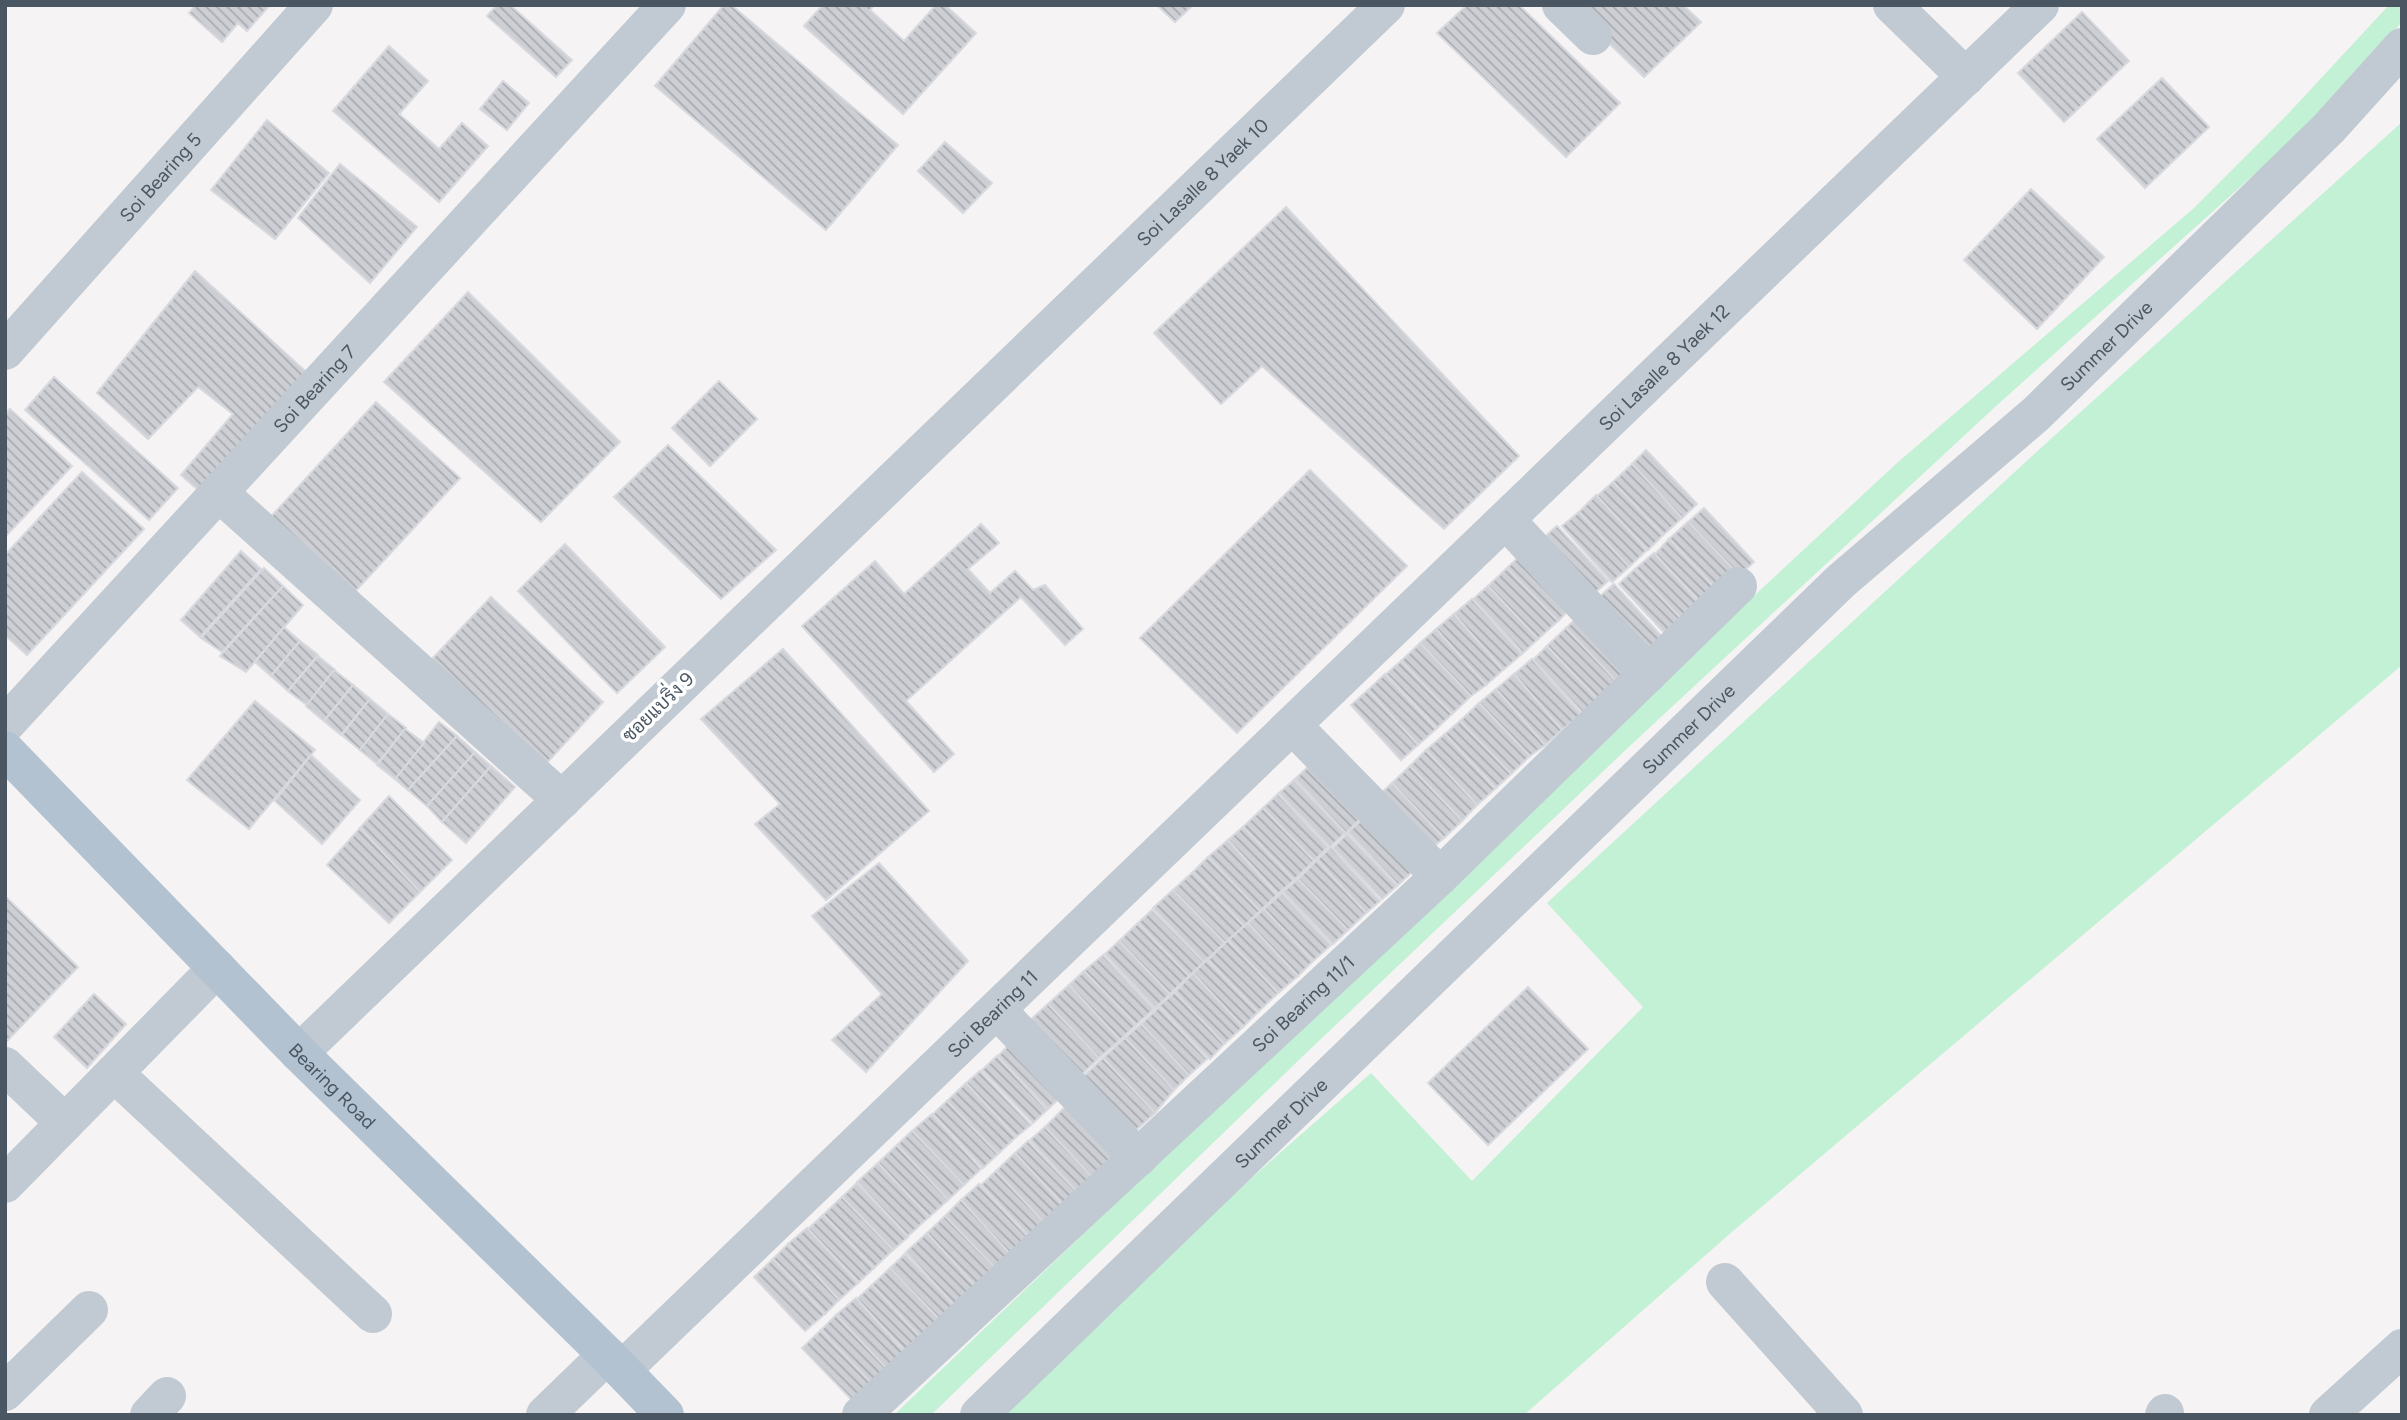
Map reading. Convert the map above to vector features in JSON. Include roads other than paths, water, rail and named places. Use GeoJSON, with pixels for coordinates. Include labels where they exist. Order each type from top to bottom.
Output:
{"type":"FeatureCollection","features":[{"type":"Feature","properties":{"kind":"main road","name":"Bearing Road"},"geometry":{"type":"LineString","coordinates":[[5,750],[299,1053],[615,1362],[665,1415]]}},
{"type":"Feature","properties":{"kind":"street","name":"Soi Bearing 5"},"geometry":{"type":"LineString","coordinates":[[5,351],[314,5]]}},
{"type":"Feature","properties":{"kind":"street","name":"Soi Bearing 7"},"geometry":{"type":"LineString","coordinates":[[5,726],[667,5]]}},
{"type":"Feature","properties":{"kind":"street","name":"Soi Lasalle 8 Yaek 10"},"geometry":{"type":"LineString","coordinates":[[1018,360],[1386,5]]}},
{"type":"Feature","properties":{"kind":"street"},"geometry":{"type":"LineString","coordinates":[[1561,5],[1593,36]]}},
{"type":"Feature","properties":{"kind":"street"},"geometry":{"type":"LineString","coordinates":[[1892,5],[1966,77]]}},
{"type":"Feature","properties":{"kind":"street","name":"Soi Lasalle 8 Yaek 12"},"geometry":{"type":"LineString","coordinates":[[1362,658],[2040,5]]}},
{"type":"Feature","properties":{"kind":"street","name":"Summer Drive"},"geometry":{"type":"LineString","coordinates":[[979,1415],[1841,581],[2036,414],[2329,128],[2402,47]]}},
{"type":"Feature","properties":{"kind":"street","name":"ซอยแบริ่ง 9"},"geometry":{"type":"LineString","coordinates":[[299,1053],[1018,360]]}},
{"type":"Feature","properties":{"kind":"street"},"geometry":{"type":"LineString","coordinates":[[219,493],[562,800]]}},
{"type":"Feature","properties":{"kind":"street"},"geometry":{"type":"LineString","coordinates":[[1506,520],[1648,674]]}},
{"type":"Feature","properties":{"kind":"street","name":"Soi Bearing 11/1"},"geometry":{"type":"LineString","coordinates":[[861,1415],[1440,876],[1738,586]]}},
{"type":"Feature","properties":{"kind":"street","name":"Soi Bearing 11"},"geometry":{"type":"LineString","coordinates":[[545,1415],[615,1362],[997,1010],[1362,658]]}},
{"type":"Feature","properties":{"kind":"street"},"geometry":{"type":"LineString","coordinates":[[1293,726],[1440,876]]}},
{"type":"Feature","properties":{"kind":"street"},"geometry":{"type":"LineString","coordinates":[[5,1184],[216,968]]}},
{"type":"Feature","properties":{"kind":"street"},"geometry":{"type":"LineString","coordinates":[[997,1010],[1138,1158]]}},
{"type":"Feature","properties":{"kind":"street"},"geometry":{"type":"LineString","coordinates":[[5,1066],[65,1123]]}},
{"type":"Feature","properties":{"kind":"street"},"geometry":{"type":"LineString","coordinates":[[114,1073],[373,1314]]}},
{"type":"Feature","properties":{"kind":"street"},"geometry":{"type":"LineString","coordinates":[[1725,1282],[1844,1415]]}},
{"type":"Feature","properties":{"kind":"street"},"geometry":{"type":"LineString","coordinates":[[5,1392],[89,1310]]}},
{"type":"Feature","properties":{"kind":"street"},"geometry":{"type":"LineString","coordinates":[[2328,1415],[2402,1349]]}}]}
